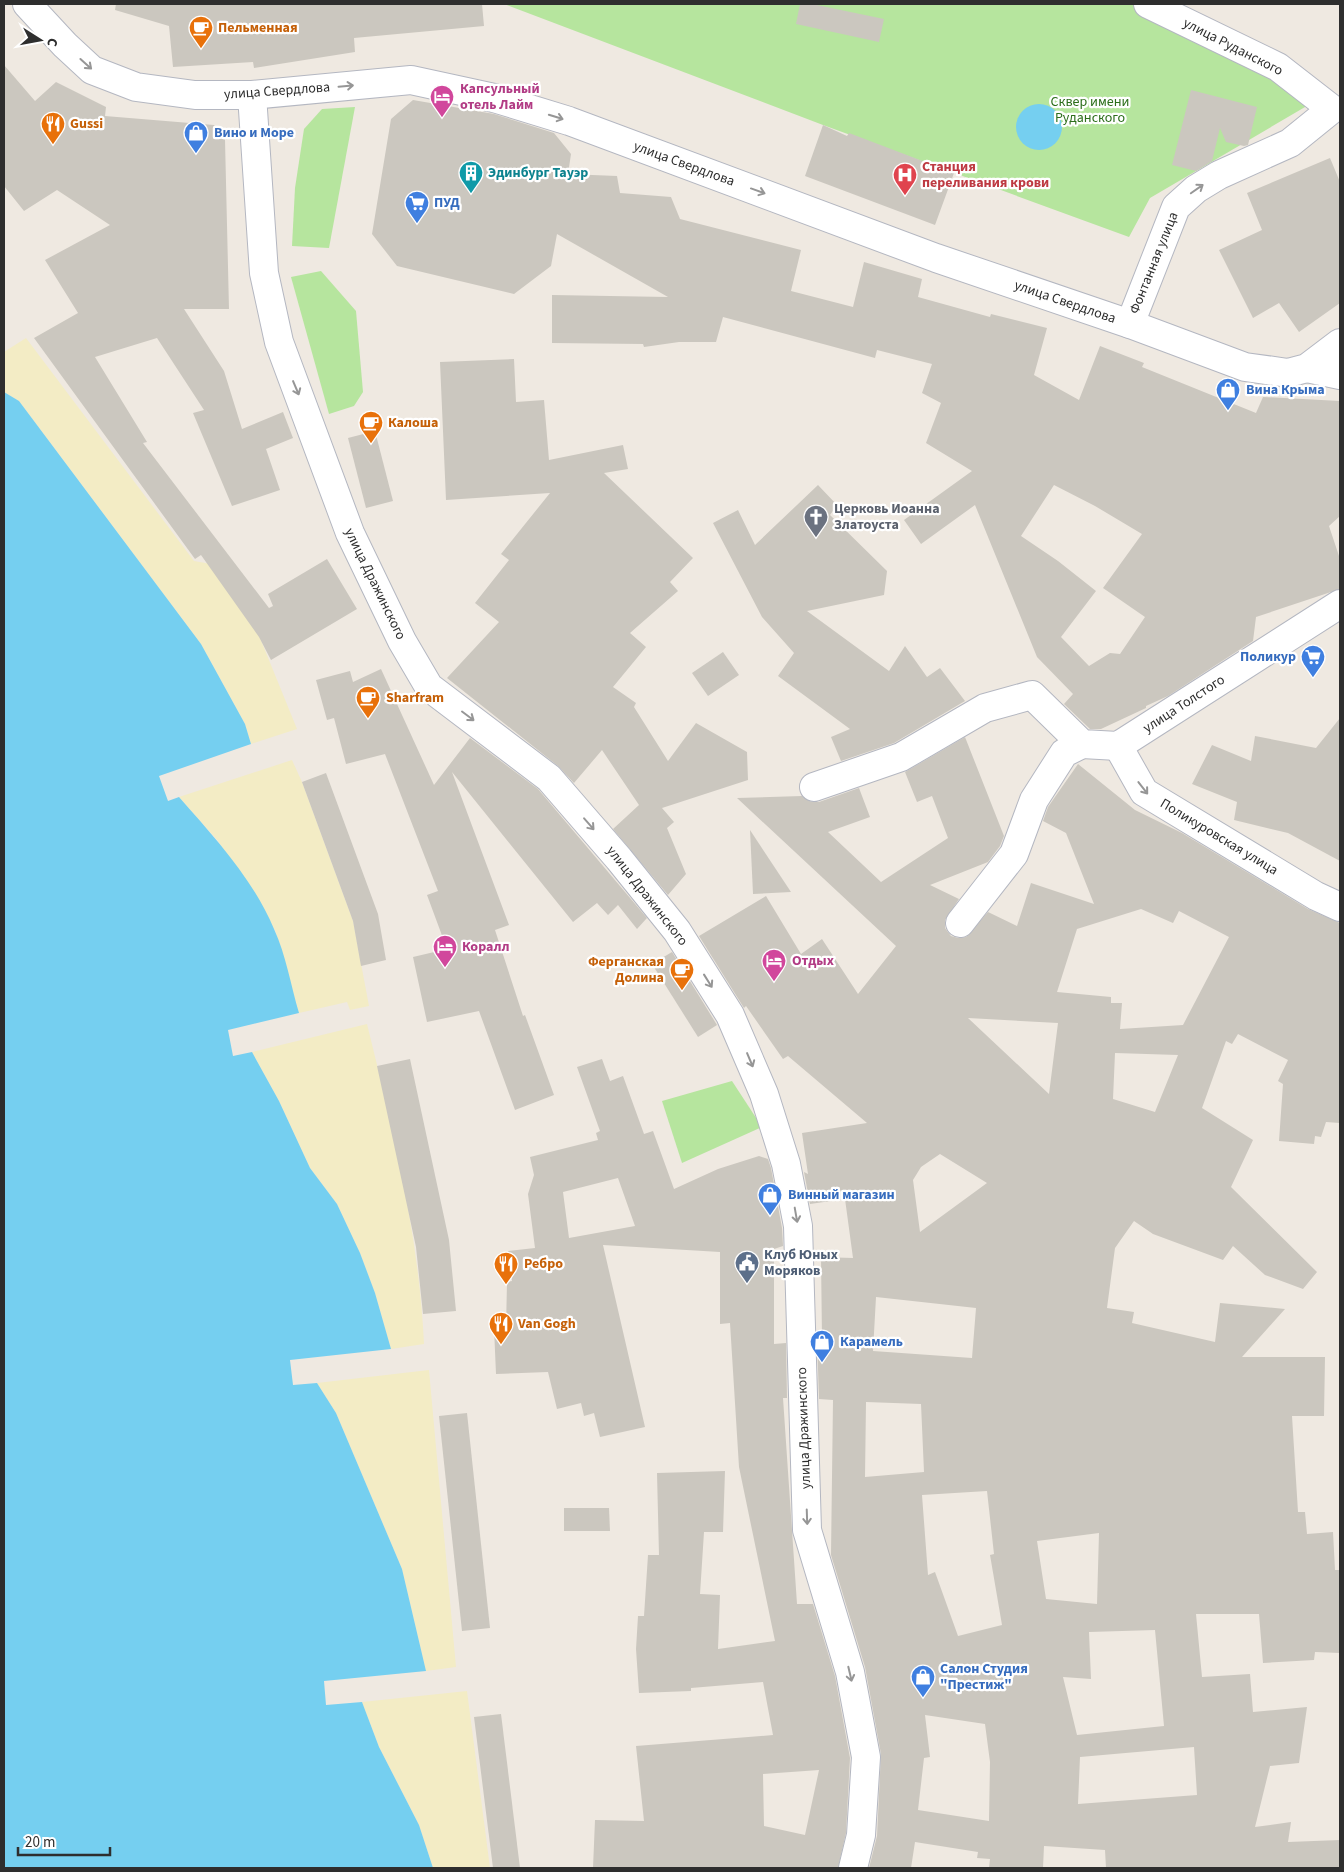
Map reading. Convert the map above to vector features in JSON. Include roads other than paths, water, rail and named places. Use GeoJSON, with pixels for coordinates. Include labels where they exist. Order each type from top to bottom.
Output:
{"type":"FeatureCollection","features":[{"type":"Feature","properties":{"kind":"street","name":"улица Свердлова"},"geometry":{"type":"LineString","coordinates":[[27,4],[65,45],[92,70],[136,87],[195,95],[252,96],[412,80],[494,98],[569,121],[936,258],[1130,324],[1244,367],[1288,373],[1307,368],[1340,343]]}},
{"type":"Feature","properties":{"kind":"street","name":"улица Руданского"},"geometry":{"type":"LineString","coordinates":[[1148,4],[1278,67],[1336,108]]}},
{"type":"Feature","properties":{"kind":"street","name":"улица Дражинского"},"geometry":{"type":"LineString","coordinates":[[252,96],[264,273],[279,342],[350,533],[402,640],[429,687],[549,778],[619,859],[677,931],[730,1015],[764,1094],[786,1164],[798,1226],[808,1530],[850,1672],[866,1757],[861,1835],[853,1868]]}},
{"type":"Feature","properties":{"kind":"street","name":"Фонтанная улица"},"geometry":{"type":"LineString","coordinates":[[1130,324],[1176,207],[1196,189],[1219,175],[1290,143],[1336,108]]}},
{"type":"Feature","properties":{"kind":"street"},"geometry":{"type":"LineString","coordinates":[[1307,368],[1340,376]]}},
{"type":"Feature","properties":{"kind":"street","name":"улица Толстого"},"geometry":{"type":"LineString","coordinates":[[1118,746],[1340,604]]}},
{"type":"Feature","properties":{"kind":"street"},"geometry":{"type":"LineString","coordinates":[[814,787],[901,757],[985,708],[1032,695],[1082,744]]}},
{"type":"Feature","properties":{"kind":"street"},"geometry":{"type":"LineString","coordinates":[[960,923],[1014,854],[1034,800],[1064,753],[1082,744],[1118,746]]}},
{"type":"Feature","properties":{"kind":"street","name":"Поликуровская улица"},"geometry":{"type":"LineString","coordinates":[[1118,746],[1144,792],[1316,896],[1340,907]]}},
{"type":"Feature","properties":{"kind":"water"},"geometry":{"type":"Polygon","coordinates":[[[1044,104],[1056,110],[1061,118],[1061,136],[1056,144],[1048,149],[1034,150],[1022,144],[1017,136],[1016,122],[1022,110],[1030,105],[1044,104]]]}},
{"type":"Feature","properties":{"kind":"water"},"geometry":{"type":"Polygon","coordinates":[[[4,392],[19,401],[201,644],[245,724],[251,744],[159,776],[168,801],[179,797],[244,876],[265,911],[278,939],[299,1013],[228,1030],[233,1056],[252,1052],[279,1101],[310,1168],[337,1204],[360,1253],[375,1293],[391,1349],[290,1360],[293,1385],[317,1383],[336,1413],[402,1569],[426,1671],[324,1681],[326,1705],[362,1702],[379,1747],[419,1825],[433,1868],[4,1868],[4,392]]]}},
{"type":"Feature","properties":{"kind":"place","name":"Пельменная"},"geometry":{"type":"Point","coordinates":[201,49]}},
{"type":"Feature","properties":{"kind":"place","name":"Капсульный отель Лайм"},"geometry":{"type":"Point","coordinates":[442,118]}},
{"type":"Feature","properties":{"kind":"place","name":"Gussi"},"geometry":{"type":"Point","coordinates":[53,145]}},
{"type":"Feature","properties":{"kind":"place","name":"Вино и Море"},"geometry":{"type":"Point","coordinates":[196,154]}},
{"type":"Feature","properties":{"kind":"place","name":"Эдинбург Тауэр"},"geometry":{"type":"Point","coordinates":[471,194]}},
{"type":"Feature","properties":{"kind":"place","name":"Станция переливания крови"},"geometry":{"type":"Point","coordinates":[905,196]}},
{"type":"Feature","properties":{"kind":"place","name":"ПУД"},"geometry":{"type":"Point","coordinates":[417,224]}},
{"type":"Feature","properties":{"kind":"place","name":"Вина Крыма"},"geometry":{"type":"Point","coordinates":[1228,411]}},
{"type":"Feature","properties":{"kind":"place","name":"Калоша"},"geometry":{"type":"Point","coordinates":[371,444]}},
{"type":"Feature","properties":{"kind":"place","name":"Церковь Иоанна Златоуста"},"geometry":{"type":"Point","coordinates":[816,538]}},
{"type":"Feature","properties":{"kind":"place","name":"Поликур"},"geometry":{"type":"Point","coordinates":[1313,678]}},
{"type":"Feature","properties":{"kind":"place","name":"Sharfram"},"geometry":{"type":"Point","coordinates":[368,719]}},
{"type":"Feature","properties":{"kind":"place","name":"Коралл"},"geometry":{"type":"Point","coordinates":[445,968]}},
{"type":"Feature","properties":{"kind":"place","name":"Отдых"},"geometry":{"type":"Point","coordinates":[774,982]}},
{"type":"Feature","properties":{"kind":"place","name":"Ферганская Долина"},"geometry":{"type":"Point","coordinates":[682,991]}},
{"type":"Feature","properties":{"kind":"place","name":"Винный магазин"},"geometry":{"type":"Point","coordinates":[770,1216]}},
{"type":"Feature","properties":{"kind":"place","name":"Клуб Юных Моряков"},"geometry":{"type":"Point","coordinates":[747,1284]}},
{"type":"Feature","properties":{"kind":"place","name":"Ребро"},"geometry":{"type":"Point","coordinates":[506,1285]}},
{"type":"Feature","properties":{"kind":"place","name":"Van Gogh"},"geometry":{"type":"Point","coordinates":[501,1345]}},
{"type":"Feature","properties":{"kind":"place","name":"Карамель"},"geometry":{"type":"Point","coordinates":[822,1363]}},
{"type":"Feature","properties":{"kind":"place","name":"Салон Студия \"Престиж\""},"geometry":{"type":"Point","coordinates":[923,1698]}},
{"type":"Feature","properties":{"kind":"park label","name":"Сквер имени Руданского"},"geometry":{"type":"Point","coordinates":[1090,110]}}]}
